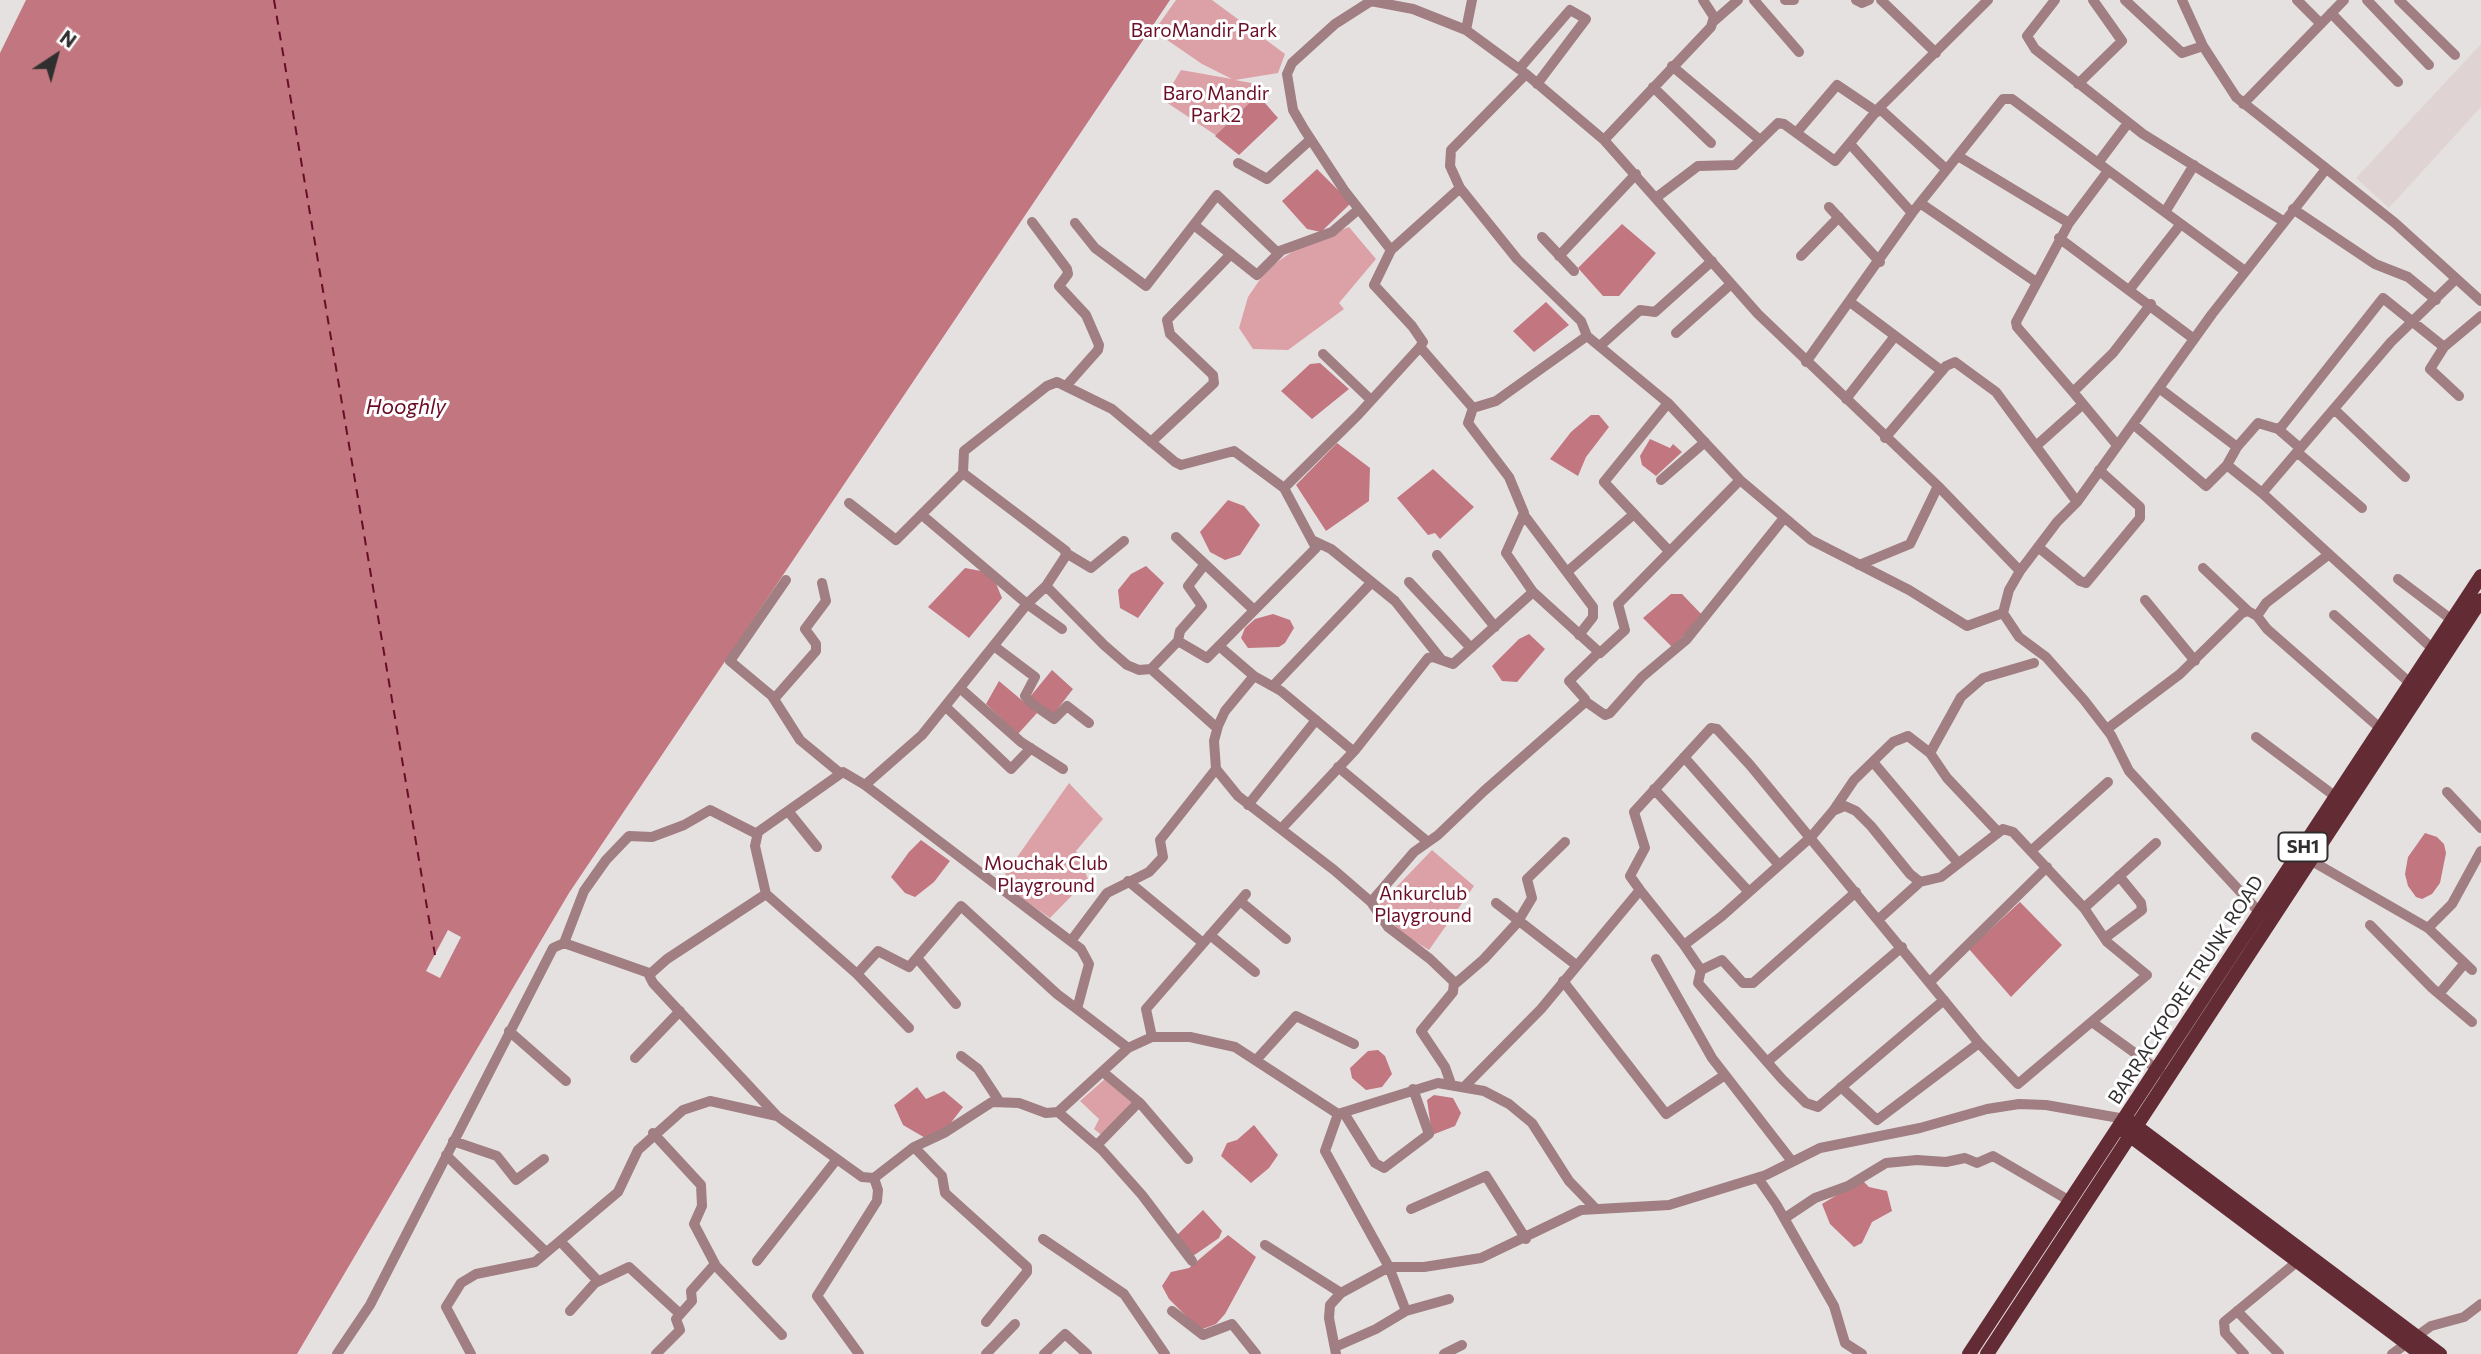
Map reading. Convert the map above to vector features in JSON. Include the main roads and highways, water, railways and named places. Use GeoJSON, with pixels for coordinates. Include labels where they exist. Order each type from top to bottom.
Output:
{"type":"FeatureCollection","features":[{"type":"Feature","properties":{"kind":"main road","name":"BARRACKPORE TRUNK ROAD"},"geometry":{"type":"LineString","coordinates":[[1991,1352],[2156,1069],[2481,576]]}},
{"type":"Feature","properties":{"kind":"main road","name":"BARRACKPORE TRUNK ROAD"},"geometry":{"type":"LineString","coordinates":[[1969,1354],[2070,1202],[2125,1126],[2169,1077],[2481,600]]}},
{"type":"Feature","properties":{"kind":"main road"},"geometry":{"type":"LineString","coordinates":[[2125,1126],[2298,1261],[2412,1340],[2440,1354]]}},
{"type":"Feature","properties":{"kind":"main road"},"geometry":{"type":"LineString","coordinates":[[2125,1126],[2412,1340],[2421,1354]]}},
{"type":"Feature","properties":{"kind":"water","name":"Hooghly"},"geometry":{"type":"Polygon","coordinates":[[[26,0],[1170,0],[569,893],[297,1354],[0,1354],[0,53],[26,0]]]}},
{"type":"Feature","properties":{"kind":"water"},"geometry":{"type":"Polygon","coordinates":[[[1258,95],[1278,118],[1239,155],[1215,136],[1258,95]]]}},
{"type":"Feature","properties":{"kind":"water"},"geometry":{"type":"Polygon","coordinates":[[[1317,169],[1351,203],[1321,232],[1307,229],[1282,201],[1317,169]]]}},
{"type":"Feature","properties":{"kind":"water"},"geometry":{"type":"Polygon","coordinates":[[[1622,224],[1656,253],[1619,296],[1603,296],[1578,268],[1622,224]]]}},
{"type":"Feature","properties":{"kind":"water"},"geometry":{"type":"Polygon","coordinates":[[[1546,302],[1569,325],[1534,352],[1513,331],[1546,302]]]}},
{"type":"Feature","properties":{"kind":"water"},"geometry":{"type":"Polygon","coordinates":[[[1320,363],[1349,389],[1312,419],[1281,391],[1310,364],[1320,363]]]}},
{"type":"Feature","properties":{"kind":"water"},"geometry":{"type":"Polygon","coordinates":[[[1591,415],[1599,415],[1609,427],[1586,457],[1578,476],[1550,459],[1571,432],[1591,415]]]}},
{"type":"Feature","properties":{"kind":"water"},"geometry":{"type":"Polygon","coordinates":[[[1650,439],[1670,448],[1673,444],[1682,452],[1656,476],[1642,465],[1640,456],[1650,439]]]}},
{"type":"Feature","properties":{"kind":"water"},"geometry":{"type":"Polygon","coordinates":[[[1337,443],[1370,468],[1369,501],[1326,531],[1296,485],[1337,443]]]}},
{"type":"Feature","properties":{"kind":"water"},"geometry":{"type":"Polygon","coordinates":[[[1433,469],[1474,507],[1440,539],[1435,533],[1428,535],[1397,498],[1433,469]]]}},
{"type":"Feature","properties":{"kind":"water"},"geometry":{"type":"Polygon","coordinates":[[[1228,500],[1244,506],[1260,525],[1240,555],[1225,560],[1210,552],[1200,532],[1228,500]]]}},
{"type":"Feature","properties":{"kind":"water"},"geometry":{"type":"Polygon","coordinates":[[[1146,566],[1164,583],[1138,618],[1120,608],[1118,590],[1131,574],[1146,566]]]}},
{"type":"Feature","properties":{"kind":"water"},"geometry":{"type":"Polygon","coordinates":[[[965,568],[981,571],[995,581],[1002,598],[969,638],[928,607],[965,568]]]}},
{"type":"Feature","properties":{"kind":"water"},"geometry":{"type":"Polygon","coordinates":[[[1671,594],[1682,594],[1703,616],[1672,647],[1643,618],[1671,594]]]}},
{"type":"Feature","properties":{"kind":"water"},"geometry":{"type":"Polygon","coordinates":[[[1273,614],[1290,620],[1294,628],[1285,643],[1279,647],[1248,648],[1241,638],[1245,628],[1255,619],[1273,614]]]}},
{"type":"Feature","properties":{"kind":"water"},"geometry":{"type":"Polygon","coordinates":[[[1529,634],[1545,649],[1517,682],[1502,681],[1492,666],[1519,639],[1529,634]]]}},
{"type":"Feature","properties":{"kind":"water"},"geometry":{"type":"Polygon","coordinates":[[[1052,670],[1073,689],[1052,716],[1029,698],[1052,670]]]}},
{"type":"Feature","properties":{"kind":"water"},"geometry":{"type":"Polygon","coordinates":[[[999,681],[1037,713],[1018,734],[986,704],[999,681]]]}},
{"type":"Feature","properties":{"kind":"water"},"geometry":{"type":"Polygon","coordinates":[[[2425,833],[2437,837],[2444,844],[2446,853],[2440,883],[2432,894],[2422,899],[2416,897],[2408,886],[2405,874],[2408,857],[2425,833]]]}},
{"type":"Feature","properties":{"kind":"water"},"geometry":{"type":"Polygon","coordinates":[[[921,840],[950,861],[934,882],[915,897],[905,893],[891,877],[921,840]]]}},
{"type":"Feature","properties":{"kind":"water"},"geometry":{"type":"Polygon","coordinates":[[[2020,902],[2062,945],[2011,997],[1969,949],[2020,902]]]}},
{"type":"Feature","properties":{"kind":"water"},"geometry":{"type":"Polygon","coordinates":[[[1378,1050],[1385,1056],[1392,1074],[1382,1087],[1366,1090],[1352,1078],[1350,1068],[1368,1051],[1378,1050]]]}},
{"type":"Feature","properties":{"kind":"water"},"geometry":{"type":"Polygon","coordinates":[[[917,1087],[926,1099],[944,1091],[963,1107],[947,1128],[927,1139],[903,1125],[894,1105],[917,1087]]]}},
{"type":"Feature","properties":{"kind":"water"},"geometry":{"type":"Polygon","coordinates":[[[1434,1095],[1453,1098],[1461,1113],[1455,1126],[1432,1135],[1427,1100],[1434,1095]]]}},
{"type":"Feature","properties":{"kind":"water"},"geometry":{"type":"Polygon","coordinates":[[[1254,1125],[1278,1155],[1269,1168],[1251,1183],[1221,1156],[1227,1143],[1237,1140],[1254,1125]]]}},
{"type":"Feature","properties":{"kind":"water"},"geometry":{"type":"Polygon","coordinates":[[[1862,1180],[1869,1187],[1887,1191],[1892,1211],[1872,1222],[1862,1243],[1854,1247],[1830,1224],[1822,1204],[1862,1180]]]}},
{"type":"Feature","properties":{"kind":"water"},"geometry":{"type":"Polygon","coordinates":[[[1203,1210],[1222,1231],[1219,1238],[1193,1256],[1177,1235],[1203,1210]]]}},
{"type":"Feature","properties":{"kind":"water"},"geometry":{"type":"Polygon","coordinates":[[[1228,1235],[1256,1257],[1225,1314],[1216,1324],[1200,1330],[1169,1299],[1162,1286],[1171,1272],[1189,1268],[1228,1235]]]}},
{"type":"Feature","properties":{"kind":"park label","name":"BaroMandir Park"},"geometry":{"type":"Point","coordinates":[1204,31]}},
{"type":"Feature","properties":{"kind":"park label","name":"Baro Mandir Park2"},"geometry":{"type":"Point","coordinates":[1216,105]}},
{"type":"Feature","properties":{"kind":"park label","name":"Mouchak Club Playground"},"geometry":{"type":"Point","coordinates":[1046,875]}},
{"type":"Feature","properties":{"kind":"park label","name":"Ankurclub Playground"},"geometry":{"type":"Point","coordinates":[1423,905]}}]}
